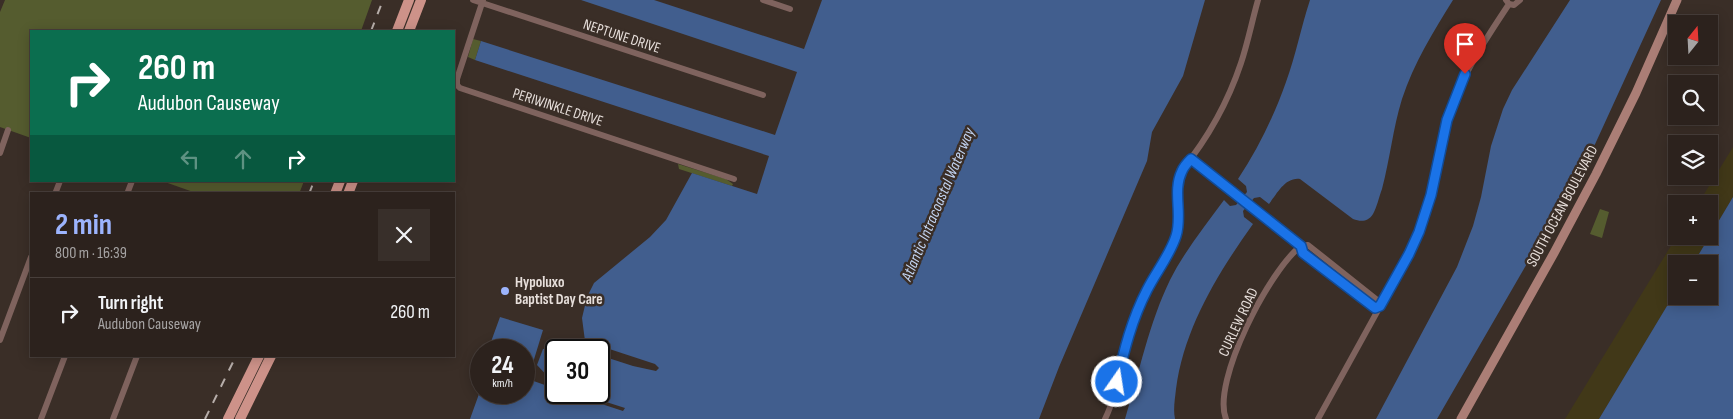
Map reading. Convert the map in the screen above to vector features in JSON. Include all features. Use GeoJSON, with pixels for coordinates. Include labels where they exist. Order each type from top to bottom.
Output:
{"type":"FeatureCollection","features":[{"type":"Feature","properties":{"kind":"main road"},"geometry":{"type":"LineString","coordinates":[[397,30],[409,0]]}},
{"type":"Feature","properties":{"kind":"main road"},"geometry":{"type":"LineString","coordinates":[[409,30],[421,0]]}},
{"type":"Feature","properties":{"kind":"main road","name":"SOUTH OCEAN BOULEVARD"},"geometry":{"type":"LineString","coordinates":[[1461,419],[1596,174],[1636,92],[1677,0]]}},
{"type":"Feature","properties":{"kind":"main road"},"geometry":{"type":"LineString","coordinates":[[259,357],[262,376]]}},
{"type":"Feature","properties":{"kind":"main road"},"geometry":{"type":"LineString","coordinates":[[228,419],[259,357]]}},
{"type":"Feature","properties":{"kind":"main road"},"geometry":{"type":"LineString","coordinates":[[240,419],[271,357]]}},
{"type":"Feature","properties":{"kind":"street","name":"NEPTUNE DRIVE"},"geometry":{"type":"LineString","coordinates":[[473,0],[763,95]]}},
{"type":"Feature","properties":{"kind":"street"},"geometry":{"type":"LineString","coordinates":[[762,0],[790,9]]}},
{"type":"Feature","properties":{"kind":"street"},"geometry":{"type":"LineString","coordinates":[[1106,419],[1124,352],[1137,313],[1176,235],[1179,217],[1177,197],[1180,174],[1212,128],[1226,102],[1241,64],[1258,0]]}},
{"type":"Feature","properties":{"kind":"street"},"geometry":{"type":"LineString","coordinates":[[1318,419],[1409,254],[1424,218],[1435,180],[1447,120],[1471,63],[1507,2],[1516,4],[1520,0]]}},
{"type":"Feature","properties":{"kind":"street","name":"PERIWINKLE DRIVE"},"geometry":{"type":"LineString","coordinates":[[483,2],[457,79],[457,85],[460,88],[734,179]]}},
{"type":"Feature","properties":{"kind":"street"},"geometry":{"type":"LineString","coordinates":[[0,153],[8,130]]}},
{"type":"Feature","properties":{"kind":"street"},"geometry":{"type":"LineString","coordinates":[[1191,159],[1301,246],[1303,253],[1372,307],[1380,306]]}},
{"type":"Feature","properties":{"kind":"street","name":"CURLEW ROAD"},"geometry":{"type":"LineString","coordinates":[[1226,419],[1223,407],[1229,371],[1243,335],[1273,280],[1301,246]]}},
{"type":"Feature","properties":{"kind":"street"},"geometry":{"type":"LineString","coordinates":[[0,340],[30,260]]}},
{"type":"Feature","properties":{"kind":"street"},"geometry":{"type":"LineString","coordinates":[[41,419],[65,357]]}},
{"type":"Feature","properties":{"kind":"street"},"geometry":{"type":"LineString","coordinates":[[113,419],[137,357]]}},
{"type":"Feature","properties":{"kind":"green space"},"geometry":{"type":"Polygon","coordinates":[[[5,0],[372,0],[361,30],[30,30],[30,138],[0,127],[0,12],[5,0]]]}},
{"type":"Feature","properties":{"kind":"green space"},"geometry":{"type":"Polygon","coordinates":[[[473,39],[481,41],[475,60],[468,57],[473,39]]]}},
{"type":"Feature","properties":{"kind":"green space"},"geometry":{"type":"Polygon","coordinates":[[[678,164],[726,179],[733,184],[732,186],[679,169],[678,164]]]}},
{"type":"Feature","properties":{"kind":"green space"},"geometry":{"type":"Polygon","coordinates":[[[165,182],[304,182],[300,192],[193,192],[165,182]]]}},
{"type":"Feature","properties":{"kind":"green space"},"geometry":{"type":"Polygon","coordinates":[[[1600,209],[1609,212],[1602,238],[1590,234],[1600,209]]]}},
{"type":"Feature","properties":{"kind":"sand"},"geometry":{"type":"Polygon","coordinates":[[[1733,147],[1733,197],[1718,222],[1718,195],[1704,195],[1710,185],[1718,185],[1718,171],[1733,147]]]}},
{"type":"Feature","properties":{"kind":"sand"},"geometry":{"type":"Polygon","coordinates":[[[1671,245],[1704,245],[1698,255],[1668,255],[1668,304],[1599,419],[1565,419],[1671,245]]]}},
{"type":"Feature","properties":{"kind":"water","name":"Atlantic Intracoastal Waterway"},"geometry":{"type":"Polygon","coordinates":[[[581,0],[654,0],[804,49],[822,0],[1205,0],[1183,76],[1152,132],[1147,161],[1059,367],[1039,419],[470,419],[475,404],[535,404],[535,382],[545,385],[545,404],[602,404],[623,411],[625,408],[610,403],[610,359],[656,371],[659,368],[655,364],[610,349],[610,339],[585,339],[582,318],[587,297],[594,283],[650,237],[666,220],[692,173],[757,194],[769,156],[475,60],[481,41],[775,135],[797,72],[581,0]]]}},
{"type":"Feature","properties":{"kind":"water"},"geometry":{"type":"Polygon","coordinates":[[[1310,0],[1453,0],[1412,73],[1402,99],[1382,189],[1374,211],[1367,220],[1353,219],[1300,179],[1286,183],[1269,204],[1260,197],[1254,198],[1243,211],[1244,217],[1253,224],[1215,282],[1186,344],[1176,389],[1175,419],[1125,419],[1156,313],[1170,280],[1195,239],[1224,200],[1230,206],[1236,205],[1247,192],[1246,186],[1238,179],[1271,120],[1293,62],[1310,0]]]}},
{"type":"Feature","properties":{"kind":"water"},"geometry":{"type":"Polygon","coordinates":[[[1570,0],[1661,0],[1591,153],[1437,419],[1376,419],[1457,267],[1473,226],[1491,146],[1503,109],[1512,90],[1570,0]]]}},
{"type":"Feature","properties":{"kind":"water"},"geometry":{"type":"Polygon","coordinates":[[[1733,197],[1733,419],[1599,419],[1668,304],[1718,305],[1718,255],[1698,255],[1704,245],[1718,245],[1718,222],[1733,197]]]}},
{"type":"Feature","properties":{"kind":"water"},"geometry":{"type":"Polygon","coordinates":[[[500,317],[543,330],[535,356],[535,339],[492,339],[500,317]]]}},
{"type":"Feature","properties":{"kind":"water"},"geometry":{"type":"Polygon","coordinates":[[[543,349],[545,349],[545,373],[537,365],[543,349]]]}},
{"type":"Feature","properties":{"kind":"railway"},"geometry":{"type":"LineString","coordinates":[[371,30],[383,0]]}},
{"type":"Feature","properties":{"kind":"railway"},"geometry":{"type":"LineString","coordinates":[[310,192],[314,182]]}},
{"type":"Feature","properties":{"kind":"railway"},"geometry":{"type":"LineString","coordinates":[[205,419],[236,357]]}},
{"type":"Feature","properties":{"kind":"place","name":"Hypoluxo Baptist Day Care"},"geometry":{"type":"Point","coordinates":[505,291]}},
{"type":"Feature","properties":{"kind":"route"},"geometry":{"type":"LineString","coordinates":[[1117,382],[1124,352],[1137,313],[1176,235],[1179,217],[1177,197],[1180,174],[1191,159],[1301,246],[1303,253],[1375,308],[1380,306],[1419,232],[1437,172],[1447,120],[1465,74]]}}]}
